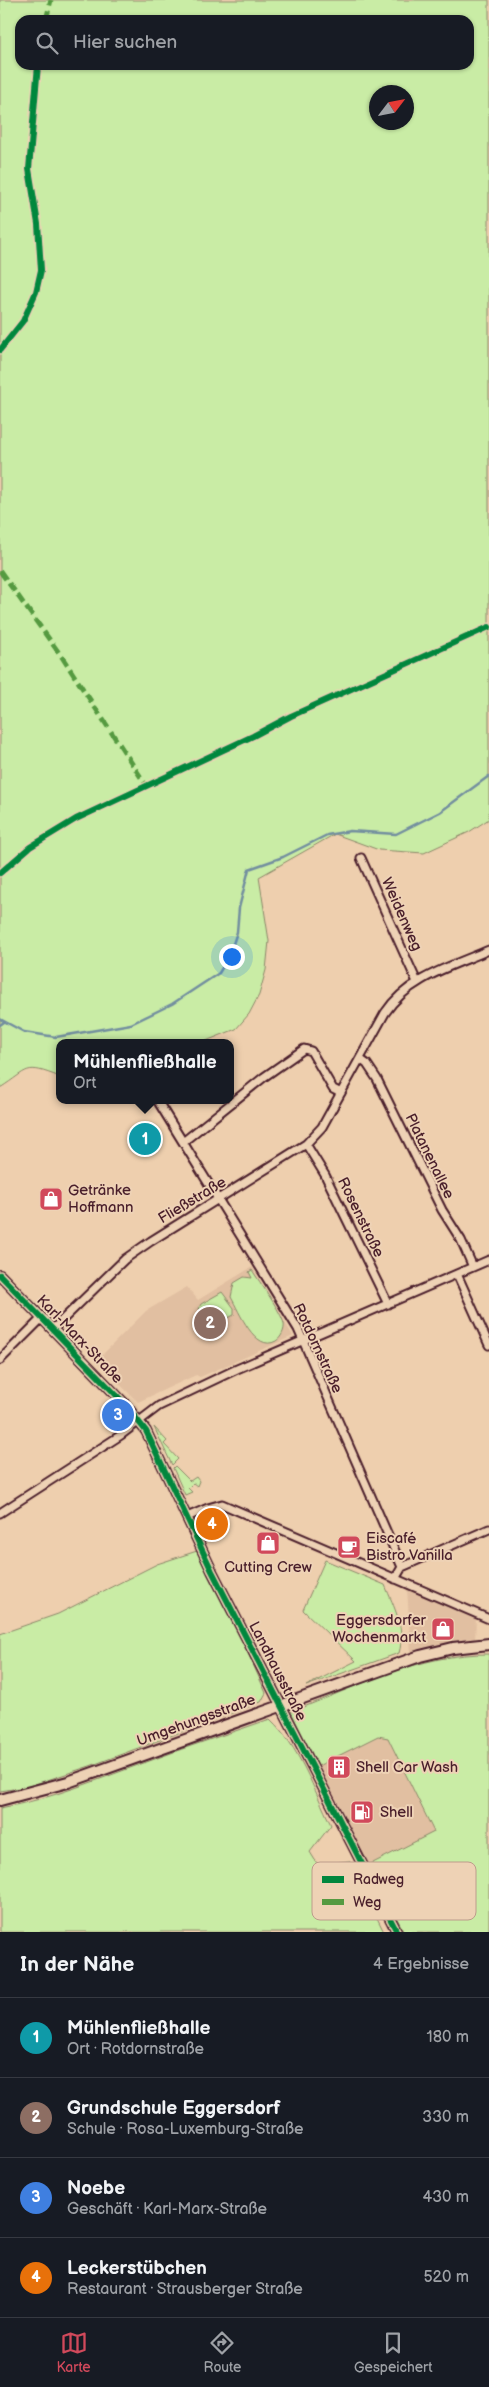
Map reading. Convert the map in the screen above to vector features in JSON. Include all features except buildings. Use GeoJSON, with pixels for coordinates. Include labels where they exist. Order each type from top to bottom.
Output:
{"type":"FeatureCollection","features":[{"type":"Feature","properties":{"kind":"main road","name":"Umgehungsstraße"},"geometry":{"type":"LineString","coordinates":[[0,1800],[68,1782],[420,1656],[453,1648],[489,1644]]}},
{"type":"Feature","properties":{"kind":"street","name":"Weidenweg"},"geometry":{"type":"LineString","coordinates":[[361,858],[417,982]]}},
{"type":"Feature","properties":{"kind":"street","name":"Fließstraße"},"geometry":{"type":"LineString","coordinates":[[53,1329],[126,1259],[151,1240],[306,1144],[322,1127],[392,1002],[404,990],[417,982],[489,950]]}},
{"type":"Feature","properties":{"kind":"street"},"geometry":{"type":"LineString","coordinates":[[234,1101],[304,1049],[311,1051],[333,1089],[341,1093]]}},
{"type":"Feature","properties":{"kind":"street","name":"Platanenallee"},"geometry":{"type":"LineString","coordinates":[[360,1059],[367,1064],[377,1079],[442,1210],[461,1240],[472,1267]]}},
{"type":"Feature","properties":{"kind":"street","name":"Rotdornstraße"},"geometry":{"type":"LineString","coordinates":[[159,1104],[276,1292],[302,1340],[402,1567]]}},
{"type":"Feature","properties":{"kind":"street"},"geometry":{"type":"LineString","coordinates":[[183,1142],[230,1104]]}},
{"type":"Feature","properties":{"kind":"street","name":"Rosenstraße"},"geometry":{"type":"LineString","coordinates":[[306,1144],[325,1175],[388,1304]]}},
{"type":"Feature","properties":{"kind":"street"},"geometry":{"type":"LineString","coordinates":[[0,1513],[140,1421],[150,1412],[177,1397],[302,1340],[489,1260]]}},
{"type":"Feature","properties":{"kind":"street"},"geometry":{"type":"LineString","coordinates":[[457,1274],[489,1345]]}},
{"type":"Feature","properties":{"kind":"street","name":"Karl-Marx-Straße"},"geometry":{"type":"LineString","coordinates":[[0,1275],[140,1421]]}},
{"type":"Feature","properties":{"kind":"street"},"geometry":{"type":"LineString","coordinates":[[0,1360],[42,1318]]}},
{"type":"Feature","properties":{"kind":"street","name":"Landhausstraße"},"geometry":{"type":"LineString","coordinates":[[140,1421],[281,1706],[361,1862]]}},
{"type":"Feature","properties":{"kind":"street"},"geometry":{"type":"LineString","coordinates":[[187,1517],[222,1504],[489,1619]]}},
{"type":"Feature","properties":{"kind":"street"},"geometry":{"type":"LineString","coordinates":[[395,1579],[402,1567],[489,1529]]}},
{"type":"Feature","properties":{"kind":"street","name":"Landhausstraße"},"geometry":{"type":"LineString","coordinates":[[391,1920],[397,1932]]}},
{"type":"Feature","properties":{"kind":"shaded area"},"geometry":{"type":"Polygon","coordinates":[[[252,1267],[293,1336],[200,1377],[196,1375],[138,1402],[96,1361],[146,1311],[187,1287],[198,1300],[252,1267]]]}},
{"type":"Feature","properties":{"kind":"shaded area","name":"Eggersdorfer Wochenmarkt"},"geometry":{"type":"Polygon","coordinates":[[[407,1587],[476,1618],[475,1641],[411,1654],[407,1587]]]}},
{"type":"Feature","properties":{"kind":"shaded area"},"geometry":{"type":"Polygon","coordinates":[[[378,1736],[388,1737],[434,1833],[375,1862],[367,1862],[318,1766],[378,1736]]]}},
{"type":"Feature","properties":{"kind":"green space"},"geometry":{"type":"Polygon","coordinates":[[[0,0],[489,0],[489,819],[469,832],[424,853],[379,850],[335,834],[259,877],[269,941],[266,970],[259,995],[249,1014],[236,1029],[211,1039],[56,1039],[56,1076],[40,1070],[28,1070],[0,1088],[0,0]]]}},
{"type":"Feature","properties":{"kind":"green space"},"geometry":{"type":"Polygon","coordinates":[[[252,1270],[275,1305],[284,1324],[280,1338],[276,1341],[268,1343],[261,1341],[255,1336],[243,1320],[231,1297],[234,1283],[244,1277],[252,1278],[249,1272],[252,1270]]]}},
{"type":"Feature","properties":{"kind":"green space"},"geometry":{"type":"Polygon","coordinates":[[[222,1292],[234,1308],[234,1315],[210,1327],[199,1308],[201,1304],[222,1292]]]}},
{"type":"Feature","properties":{"kind":"green space"},"geometry":{"type":"Polygon","coordinates":[[[154,1427],[167,1441],[164,1444],[178,1459],[172,1465],[154,1427]]]}},
{"type":"Feature","properties":{"kind":"green space"},"geometry":{"type":"Polygon","coordinates":[[[175,1466],[190,1481],[196,1477],[199,1481],[197,1486],[193,1483],[188,1488],[192,1492],[185,1495],[173,1468],[175,1466]]]}},
{"type":"Feature","properties":{"kind":"green space"},"geometry":{"type":"Polygon","coordinates":[[[197,1551],[237,1629],[266,1693],[261,1702],[90,1766],[26,1787],[0,1791],[0,1634],[58,1614],[157,1564],[197,1551]]]}},
{"type":"Feature","properties":{"kind":"green space"},"geometry":{"type":"Polygon","coordinates":[[[325,1560],[385,1585],[398,1618],[401,1644],[399,1653],[306,1686],[356,1661],[303,1610],[325,1560]]]}},
{"type":"Feature","properties":{"kind":"green space"},"geometry":{"type":"Polygon","coordinates":[[[489,1654],[489,1932],[404,1932],[398,1920],[476,1920],[476,1862],[375,1862],[434,1832],[388,1738],[378,1736],[318,1766],[291,1712],[388,1674],[438,1659],[489,1654]]]}},
{"type":"Feature","properties":{"kind":"green space"},"geometry":{"type":"Polygon","coordinates":[[[270,1719],[298,1755],[331,1825],[310,1852],[316,1862],[312,1862],[312,1920],[378,1920],[384,1932],[0,1932],[0,1808],[58,1794],[270,1719]]]}},
{"type":"Feature","properties":{"kind":"waterway"},"geometry":{"type":"LineString","coordinates":[[0,1019],[24,1032],[56,1037],[131,1024],[172,1004],[219,973],[229,956],[237,932],[239,908],[249,869],[283,857],[327,835],[350,831],[396,834],[440,812],[489,776]]}},
{"type":"Feature","properties":{"kind":"waterway"},"geometry":{"type":"LineString","coordinates":[[0,1025],[4,1022]]}},
{"type":"Feature","properties":{"kind":"marked path"},"geometry":{"type":"LineString","coordinates":[[47,15],[51,0]]}},
{"type":"Feature","properties":{"kind":"marked path"},"geometry":{"type":"LineString","coordinates":[[0,571],[62,657],[146,785]]}},
{"type":"Feature","properties":{"kind":"cycle path"},"geometry":{"type":"LineString","coordinates":[[0,350],[23,321],[36,292],[41,270],[38,224],[29,169],[38,70]]}},
{"type":"Feature","properties":{"kind":"cycle path"},"geometry":{"type":"LineString","coordinates":[[0,873],[30,847],[76,819],[253,736],[291,716],[489,627]]}},
{"type":"Feature","properties":{"kind":"cycle path"},"geometry":{"type":"LineString","coordinates":[[0,1275],[124,1403],[146,1431],[212,1571],[361,1862]]}},
{"type":"Feature","properties":{"kind":"cycle path"},"geometry":{"type":"LineString","coordinates":[[391,1920],[397,1932]]}},
{"type":"Feature","properties":{"kind":"place","name":"Mühlenfließhalle"},"geometry":{"type":"Point","coordinates":[145,1139]}},
{"type":"Feature","properties":{"kind":"place","name":"Getränke Hoffmann"},"geometry":{"type":"Point","coordinates":[51,1199]}},
{"type":"Feature","properties":{"kind":"place","name":"Grundschule Eggersdorf"},"geometry":{"type":"Point","coordinates":[210,1323]}},
{"type":"Feature","properties":{"kind":"place","name":"Noebe"},"geometry":{"type":"Point","coordinates":[118,1415]}},
{"type":"Feature","properties":{"kind":"place","name":"Leckerstübchen"},"geometry":{"type":"Point","coordinates":[212,1524]}},
{"type":"Feature","properties":{"kind":"place","name":"Cutting Crew"},"geometry":{"type":"Point","coordinates":[268,1543]}},
{"type":"Feature","properties":{"kind":"place","name":"Eiscafé Bistro Vanilla"},"geometry":{"type":"Point","coordinates":[349,1547]}},
{"type":"Feature","properties":{"kind":"place","name":"Eggersdorfer Wochenmarkt"},"geometry":{"type":"Point","coordinates":[443,1629]}},
{"type":"Feature","properties":{"kind":"place","name":"Shell Car Wash"},"geometry":{"type":"Point","coordinates":[339,1767]}},
{"type":"Feature","properties":{"kind":"place","name":"Shell"},"geometry":{"type":"Point","coordinates":[362,1812]}}]}
